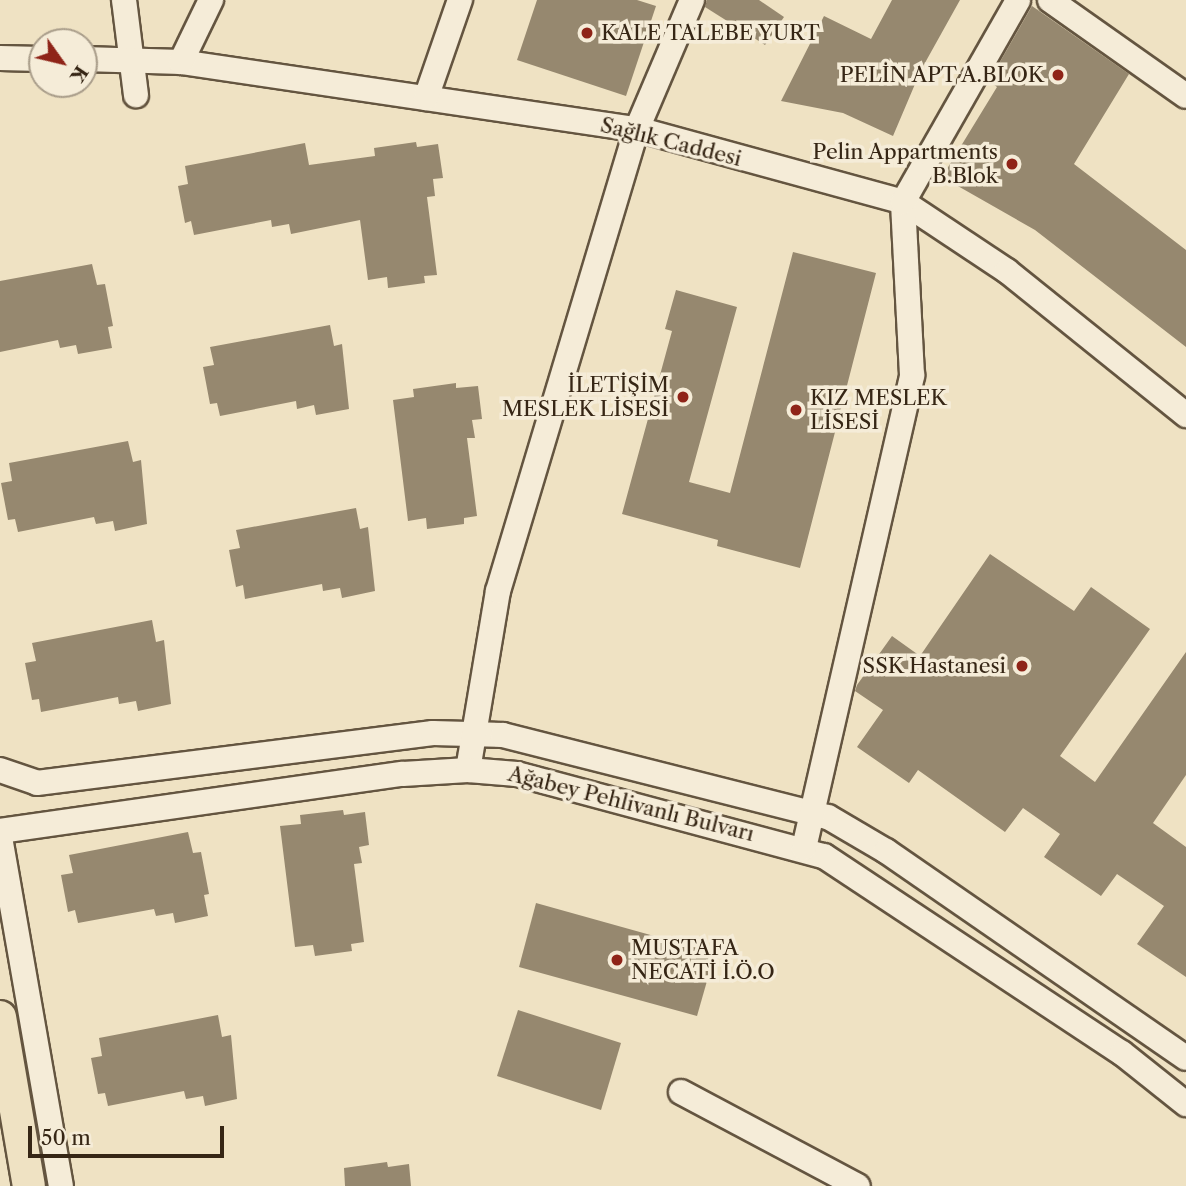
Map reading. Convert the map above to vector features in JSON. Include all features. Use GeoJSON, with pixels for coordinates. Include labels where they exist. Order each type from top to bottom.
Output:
{"type":"FeatureCollection","features":[{"type":"Feature","properties":{"kind":"main road"},"geometry":{"type":"LineString","coordinates":[[0,1017],[29,1186]]}},
{"type":"Feature","properties":{"kind":"street"},"geometry":{"type":"LineString","coordinates":[[124,0],[136,95]]}},
{"type":"Feature","properties":{"kind":"street"},"geometry":{"type":"LineString","coordinates":[[181,62],[211,0]]}},
{"type":"Feature","properties":{"kind":"street"},"geometry":{"type":"LineString","coordinates":[[426,98],[460,0]]}},
{"type":"Feature","properties":{"kind":"street"},"geometry":{"type":"LineString","coordinates":[[804,848],[810,810],[912,375],[903,202],[1018,0]]}},
{"type":"Feature","properties":{"kind":"street"},"geometry":{"type":"LineString","coordinates":[[1050,0],[1186,96]]}},
{"type":"Feature","properties":{"kind":"street"},"geometry":{"type":"LineString","coordinates":[[468,770],[498,591],[637,130],[688,2]]}},
{"type":"Feature","properties":{"kind":"street"},"geometry":{"type":"LineString","coordinates":[[0,58],[28,59]]}},
{"type":"Feature","properties":{"kind":"street","name":"Sağlık Caddesi"},"geometry":{"type":"LineString","coordinates":[[98,60],[181,62],[637,130],[903,202],[1007,271],[1186,415]]}},
{"type":"Feature","properties":{"kind":"street","name":"Ağabey Pehlivanlı Bulvarı"},"geometry":{"type":"LineString","coordinates":[[0,770],[37,783],[433,733],[503,735],[810,810],[850,827],[1186,1058]]}},
{"type":"Feature","properties":{"kind":"street","name":"Ağabey Pehlivanlı Bulvarı"},"geometry":{"type":"LineString","coordinates":[[0,831],[403,774],[468,770],[517,774],[804,848],[844,869],[1122,1053],[1186,1104]]}},
{"type":"Feature","properties":{"kind":"street"},"geometry":{"type":"LineString","coordinates":[[0,837],[61,1186]]}},
{"type":"Feature","properties":{"kind":"street"},"geometry":{"type":"LineString","coordinates":[[681,1091],[858,1186]]}},
{"type":"Feature","properties":{"kind":"building","name":"KALE TALEBE YURT"},"geometry":{"type":"Polygon","coordinates":[[[537,0],[637,0],[656,6],[626,96],[517,60],[537,0]]]}},
{"type":"Feature","properties":{"kind":"building"},"geometry":{"type":"Polygon","coordinates":[[[707,0],[759,0],[784,17],[765,45],[705,7],[707,0]]]}},
{"type":"Feature","properties":{"kind":"building"},"geometry":{"type":"Polygon","coordinates":[[[892,0],[960,0],[921,70],[893,136],[843,113],[781,101],[824,16],[871,39],[892,0]]]}},
{"type":"Feature","properties":{"kind":"building"},"geometry":{"type":"Polygon","coordinates":[[[1032,6],[1129,74],[1074,164],[1186,250],[1186,347],[1035,230],[942,177],[997,87],[989,81],[1032,6]]]}},
{"type":"Feature","properties":{"kind":"building"},"geometry":{"type":"Polygon","coordinates":[[[416,142],[417,147],[438,144],[443,178],[433,179],[435,196],[427,197],[437,275],[424,276],[425,283],[388,288],[387,277],[368,280],[360,220],[291,234],[289,224],[272,227],[271,220],[194,235],[191,221],[185,223],[178,186],[188,184],[185,166],[305,143],[309,165],[375,156],[374,148],[416,142]]]}},
{"type":"Feature","properties":{"kind":"building","name":"KIZ MESLEK LİSESİ"},"geometry":{"type":"Polygon","coordinates":[[[793,252],[876,273],[800,568],[717,546],[718,540],[622,514],[672,331],[665,329],[676,290],[737,307],[689,482],[730,493],[793,252]]]}},
{"type":"Feature","properties":{"kind":"building"},"geometry":{"type":"Polygon","coordinates":[[[92,264],[97,285],[105,284],[113,326],[108,327],[112,348],[78,354],[76,345],[60,348],[58,340],[0,352],[0,281],[92,264]]]}},
{"type":"Feature","properties":{"kind":"building"},"geometry":{"type":"Polygon","coordinates":[[[330,325],[334,346],[342,344],[349,409],[316,415],[314,405],[297,409],[296,401],[220,416],[217,403],[210,404],[203,367],[214,365],[210,347],[330,325]]]}},
{"type":"Feature","properties":{"kind":"building"},"geometry":{"type":"Polygon","coordinates":[[[456,383],[456,388],[478,386],[482,419],[472,420],[475,438],[467,438],[477,516],[464,518],[464,524],[427,529],[426,518],[408,521],[393,400],[414,397],[413,389],[456,383]]]}},
{"type":"Feature","properties":{"kind":"building"},"geometry":{"type":"Polygon","coordinates":[[[128,441],[133,462],[141,460],[147,524],[115,531],[113,521],[96,524],[94,517],[18,532],[15,519],[8,520],[1,483],[12,481],[9,463],[128,441]]]}},
{"type":"Feature","properties":{"kind":"building"},"geometry":{"type":"Polygon","coordinates":[[[356,508],[360,529],[368,527],[375,591],[342,598],[340,588],[323,591],[322,584],[245,599],[243,585],[236,587],[229,550],[240,548],[236,530],[356,508]]]}},
{"type":"Feature","properties":{"kind":"building"},"geometry":{"type":"Polygon","coordinates":[[[990,554],[1074,611],[1091,587],[1150,629],[1060,756],[1095,782],[1186,652],[1186,775],[1153,823],[1186,847],[1186,977],[1137,944],[1164,906],[1117,874],[1101,896],[1044,857],[1060,834],[1023,808],[1005,832],[918,770],[909,783],[857,747],[883,710],[855,691],[857,685],[892,636],[920,656],[990,554]]]}},
{"type":"Feature","properties":{"kind":"building"},"geometry":{"type":"Polygon","coordinates":[[[152,620],[156,642],[164,640],[171,704],[138,711],[136,701],[119,704],[118,697],[41,712],[39,699],[32,700],[25,663],[36,661],[32,643],[152,620]]]}},
{"type":"Feature","properties":{"kind":"building"},"geometry":{"type":"Polygon","coordinates":[[[343,810],[344,815],[365,812],[369,845],[359,847],[362,863],[354,864],[364,942],[351,944],[352,951],[315,956],[313,945],[295,947],[280,826],[301,824],[300,815],[343,810]]]}},
{"type":"Feature","properties":{"kind":"building"},"geometry":{"type":"Polygon","coordinates":[[[188,832],[193,853],[201,852],[209,894],[204,895],[208,916],[175,923],[173,913],[156,916],[154,909],[78,923],[75,910],[68,912],[61,875],[73,873],[69,855],[188,832]]]}},
{"type":"Feature","properties":{"kind":"building","name":"MUSTAFA NECATİ İ.Ö.O"},"geometry":{"type":"Polygon","coordinates":[[[536,903],[715,953],[697,1016],[519,967],[536,903]]]}},
{"type":"Feature","properties":{"kind":"building","name":"MUSTAFA NECATİ İ.Ö.O"},"geometry":{"type":"Polygon","coordinates":[[[518,1010],[621,1043],[601,1110],[497,1076],[518,1010]]]}},
{"type":"Feature","properties":{"kind":"building"},"geometry":{"type":"Polygon","coordinates":[[[218,1015],[222,1037],[231,1035],[237,1099],[205,1106],[203,1096],[186,1099],[184,1091],[108,1106],[105,1093],[98,1094],[91,1058],[102,1056],[99,1038],[218,1015]]]}},
{"type":"Feature","properties":{"kind":"building"},"geometry":{"type":"Polygon","coordinates":[[[387,1162],[388,1167],[409,1164],[411,1186],[345,1186],[344,1168],[387,1162]]]}},
{"type":"Feature","properties":{"kind":"place","name":"KALE TALEBE YURT"},"geometry":{"type":"Point","coordinates":[587,33]}},
{"type":"Feature","properties":{"kind":"place","name":"PELİN APT A.BLOK"},"geometry":{"type":"Point","coordinates":[1058,75]}},
{"type":"Feature","properties":{"kind":"place","name":"Pelin Appartments B.Blok"},"geometry":{"type":"Point","coordinates":[1012,164]}},
{"type":"Feature","properties":{"kind":"place","name":"İLETİŞİM MESLEK LİSESİ"},"geometry":{"type":"Point","coordinates":[683,397]}},
{"type":"Feature","properties":{"kind":"place","name":"KIZ MESLEK LİSESİ"},"geometry":{"type":"Point","coordinates":[796,410]}},
{"type":"Feature","properties":{"kind":"place","name":"SSK Hastanesi"},"geometry":{"type":"Point","coordinates":[1022,666]}},
{"type":"Feature","properties":{"kind":"place","name":"MUSTAFA NECATİ İ.Ö.O"},"geometry":{"type":"Point","coordinates":[617,960]}}]}
